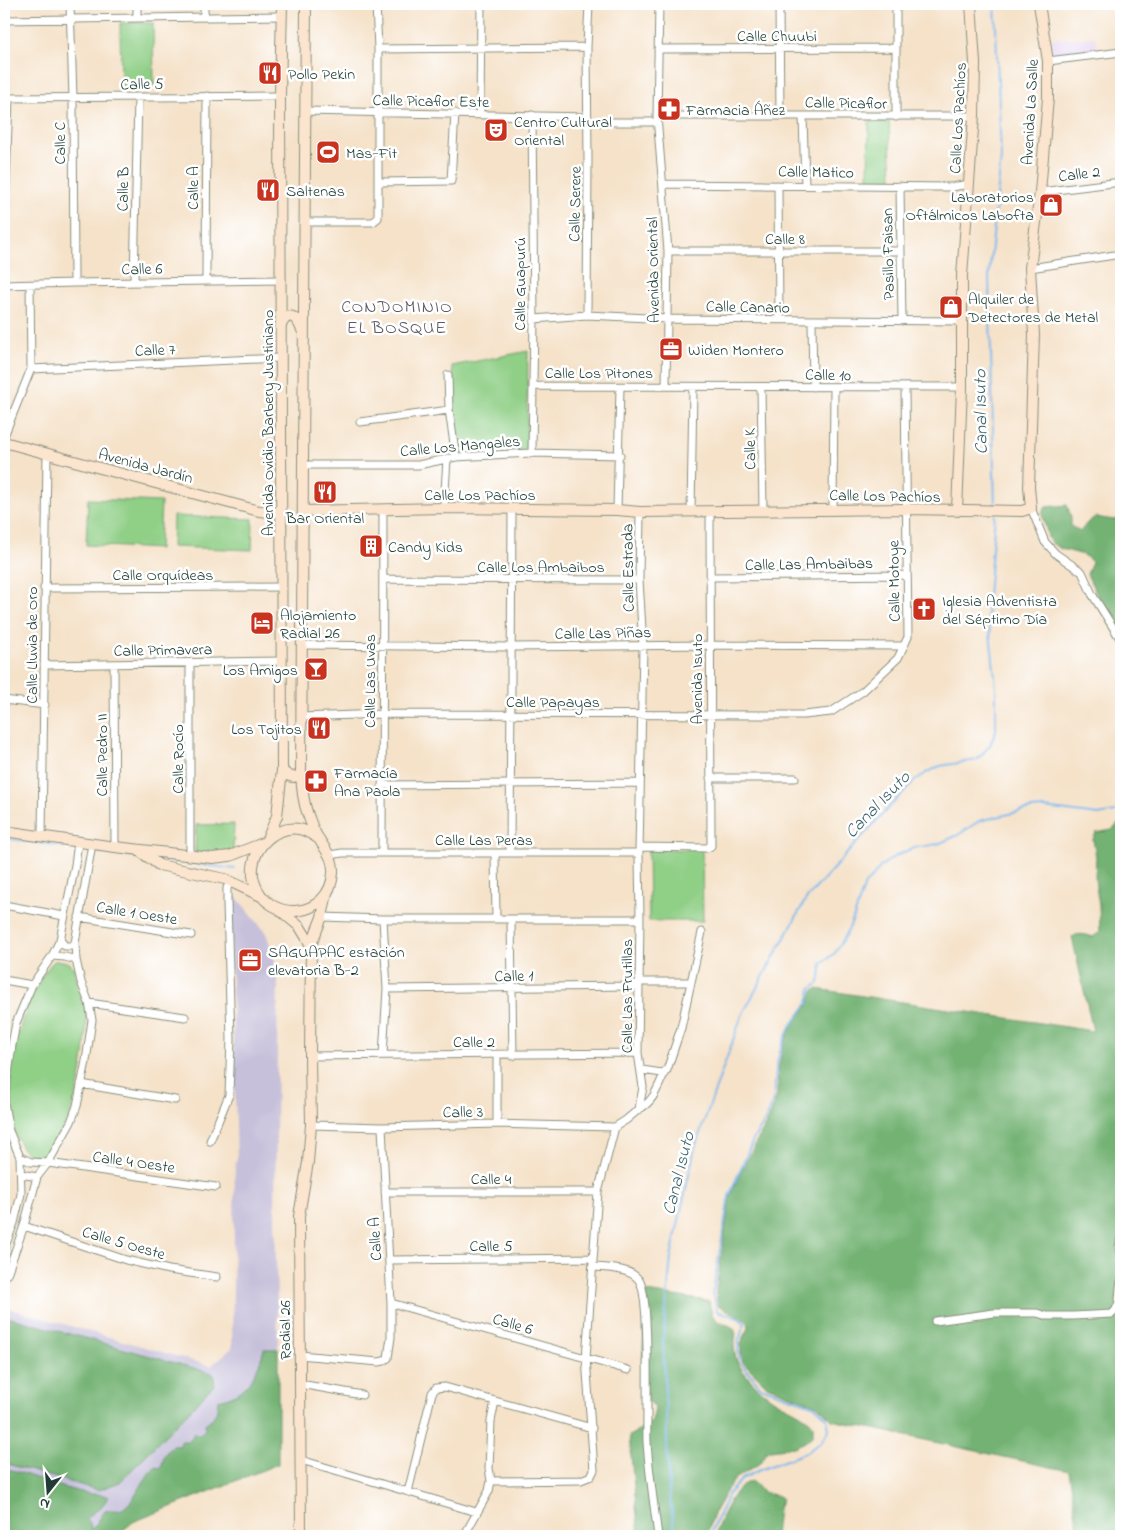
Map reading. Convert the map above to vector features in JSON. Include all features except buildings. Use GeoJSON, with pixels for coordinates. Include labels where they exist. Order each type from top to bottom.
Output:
{"type":"FeatureCollection","features":[{"type":"Feature","properties":{"kind":"main road","name":"Avenida Ovidio Barbery Justiniano"},"geometry":{"type":"LineString","coordinates":[[264,842],[277,816],[282,770],[280,96],[282,4]]}},
{"type":"Feature","properties":{"kind":"main road"},"geometry":{"type":"LineString","coordinates":[[306,4],[301,774],[302,791],[308,814],[319,839],[330,855],[333,873],[322,917],[311,945],[311,1126]]}},
{"type":"Feature","properties":{"kind":"main road","name":"Calle Los Pachíos"},"geometry":{"type":"LineString","coordinates":[[304,511],[444,508],[617,510],[640,512],[906,509],[957,511],[962,388],[962,276],[974,116],[975,63],[971,4]]}},
{"type":"Feature","properties":{"kind":"main road","name":"Avenida La Salle"},"geometry":{"type":"LineString","coordinates":[[1027,510],[1034,335],[1030,268],[1040,192],[1048,98],[1048,61],[1040,4]]}},
{"type":"Feature","properties":{"kind":"main road"},"geometry":{"type":"LineString","coordinates":[[282,302],[293,312],[297,312],[304,304]]}},
{"type":"Feature","properties":{"kind":"main road"},"geometry":{"type":"LineString","coordinates":[[281,326],[284,319],[288,316],[293,316],[297,319],[304,333]]}},
{"type":"Feature","properties":{"kind":"main road","name":"Avenida Jardín"},"geometry":{"type":"LineString","coordinates":[[4,442],[259,511],[282,513]]}},
{"type":"Feature","properties":{"kind":"main road"},"geometry":{"type":"LineString","coordinates":[[957,511],[1027,510]]}},
{"type":"Feature","properties":{"kind":"main road"},"geometry":{"type":"LineString","coordinates":[[282,770],[291,777],[297,777],[301,774]]}},
{"type":"Feature","properties":{"kind":"main road"},"geometry":{"type":"LineString","coordinates":[[4,831],[42,837],[91,849],[115,847],[212,858],[230,856],[264,842],[285,830],[298,829],[309,832],[319,839]]}},
{"type":"Feature","properties":{"kind":"main road"},"geometry":{"type":"LineString","coordinates":[[262,896],[256,887],[253,876],[253,864],[256,853],[264,842]]}},
{"type":"Feature","properties":{"kind":"main road"},"geometry":{"type":"LineString","coordinates":[[138,850],[146,858],[159,865],[230,882],[262,896],[300,927],[311,945]]}},
{"type":"Feature","properties":{"kind":"main road"},"geometry":{"type":"LineString","coordinates":[[276,907],[295,912],[306,909],[322,899],[328,891]]}},
{"type":"Feature","properties":{"kind":"main road","name":"Radial 26"},"geometry":{"type":"LineString","coordinates":[[301,1536],[299,1216],[308,1162],[311,1126]]}},
{"type":"Feature","properties":{"kind":"street","name":"Calle C"},"geometry":{"type":"LineString","coordinates":[[70,4],[73,97],[74,283]]}},
{"type":"Feature","properties":{"kind":"street"},"geometry":{"type":"LineString","coordinates":[[137,4],[137,18]]}},
{"type":"Feature","properties":{"kind":"street"},"geometry":{"type":"LineString","coordinates":[[204,4],[204,17]]}},
{"type":"Feature","properties":{"kind":"street"},"geometry":{"type":"LineString","coordinates":[[304,222],[373,222],[378,218],[378,48],[376,4]]}},
{"type":"Feature","properties":{"kind":"street"},"geometry":{"type":"LineString","coordinates":[[480,114],[481,4]]}},
{"type":"Feature","properties":{"kind":"street","name":"Calle Serere"},"geometry":{"type":"LineString","coordinates":[[587,315],[587,47],[589,4]]}},
{"type":"Feature","properties":{"kind":"street","name":"Avenida Oriental"},"geometry":{"type":"LineString","coordinates":[[659,4],[657,119],[668,251],[666,386]]}},
{"type":"Feature","properties":{"kind":"street"},"geometry":{"type":"LineString","coordinates":[[779,4],[780,116]]}},
{"type":"Feature","properties":{"kind":"street"},"geometry":{"type":"LineString","coordinates":[[896,4],[896,117]]}},
{"type":"Feature","properties":{"kind":"street"},"geometry":{"type":"LineString","coordinates":[[4,20],[282,16]]}},
{"type":"Feature","properties":{"kind":"street"},"geometry":{"type":"LineString","coordinates":[[378,48],[587,47]]}},
{"type":"Feature","properties":{"kind":"street","name":"Calle Chuubi"},"geometry":{"type":"LineString","coordinates":[[658,49],[895,48]]}},
{"type":"Feature","properties":{"kind":"street"},"geometry":{"type":"LineString","coordinates":[[1048,61],[1121,52]]}},
{"type":"Feature","properties":{"kind":"street","name":"Calle A"},"geometry":{"type":"LineString","coordinates":[[206,280],[207,96]]}},
{"type":"Feature","properties":{"kind":"street","name":"Calle 5"},"geometry":{"type":"LineString","coordinates":[[6,98],[280,96]]}},
{"type":"Feature","properties":{"kind":"street","name":"Calle B"},"geometry":{"type":"LineString","coordinates":[[134,282],[138,97]]}},
{"type":"Feature","properties":{"kind":"street"},"geometry":{"type":"LineString","coordinates":[[4,235],[6,98]]}},
{"type":"Feature","properties":{"kind":"street","name":"Calle Picaflor Este"},"geometry":{"type":"LineString","coordinates":[[305,111],[532,115],[587,120],[657,119]]}},
{"type":"Feature","properties":{"kind":"street"},"geometry":{"type":"LineString","coordinates":[[378,182],[451,180],[455,113]]}},
{"type":"Feature","properties":{"kind":"street","name":"Calle Guapurú"},"geometry":{"type":"LineString","coordinates":[[532,115],[534,319],[532,453]]}},
{"type":"Feature","properties":{"kind":"street","name":"Calle Picaflor"},"geometry":{"type":"LineString","coordinates":[[657,119],[780,116],[974,116]]}},
{"type":"Feature","properties":{"kind":"street"},"geometry":{"type":"LineString","coordinates":[[802,116],[805,185]]}},
{"type":"Feature","properties":{"kind":"street","name":"Calle 2"},"geometry":{"type":"LineString","coordinates":[[1040,192],[1121,182]]}},
{"type":"Feature","properties":{"kind":"street","name":"Calle Matico"},"geometry":{"type":"LineString","coordinates":[[663,184],[952,187],[968,184]]}},
{"type":"Feature","properties":{"kind":"street"},"geometry":{"type":"LineString","coordinates":[[778,184],[779,320]]}},
{"type":"Feature","properties":{"kind":"street","name":"Pasillo Faisan"},"geometry":{"type":"LineString","coordinates":[[900,186],[902,320]]}},
{"type":"Feature","properties":{"kind":"street","name":"Calle 8"},"geometry":{"type":"LineString","coordinates":[[668,251],[901,251]]}},
{"type":"Feature","properties":{"kind":"street"},"geometry":{"type":"LineString","coordinates":[[1030,268],[1121,254]]}},
{"type":"Feature","properties":{"kind":"street","name":"Calle 6"},"geometry":{"type":"LineString","coordinates":[[4,286],[206,280],[282,280]]}},
{"type":"Feature","properties":{"kind":"street"},"geometry":{"type":"LineString","coordinates":[[4,436],[30,369],[30,285]]}},
{"type":"Feature","properties":{"kind":"street","name":"Calle Canario"},"geometry":{"type":"LineString","coordinates":[[534,319],[587,315],[668,319],[962,321]]}},
{"type":"Feature","properties":{"kind":"street"},"geometry":{"type":"LineString","coordinates":[[812,320],[813,387]]}},
{"type":"Feature","properties":{"kind":"street","name":"Calle 7"},"geometry":{"type":"LineString","coordinates":[[30,369],[280,358]]}},
{"type":"Feature","properties":{"kind":"street"},"geometry":{"type":"LineString","coordinates":[[448,375],[449,410],[456,457]]}},
{"type":"Feature","properties":{"kind":"street","name":"Calle Los Pitones"},"geometry":{"type":"LineString","coordinates":[[532,386],[666,386]]}},
{"type":"Feature","properties":{"kind":"street"},"geometry":{"type":"LineString","coordinates":[[666,386],[693,388],[691,511]]}},
{"type":"Feature","properties":{"kind":"street"},"geometry":{"type":"LineString","coordinates":[[617,510],[620,455],[620,387]]}},
{"type":"Feature","properties":{"kind":"street","name":"Calle K"},"geometry":{"type":"LineString","coordinates":[[762,387],[763,510]]}},
{"type":"Feature","properties":{"kind":"street","name":"Calle 10"},"geometry":{"type":"LineString","coordinates":[[693,388],[962,388]]}},
{"type":"Feature","properties":{"kind":"street"},"geometry":{"type":"LineString","coordinates":[[833,510],[834,388]]}},
{"type":"Feature","properties":{"kind":"street","name":"Calle Motoye"},"geometry":{"type":"LineString","coordinates":[[804,715],[831,712],[863,692],[898,658],[908,638],[905,388]]}},
{"type":"Feature","properties":{"kind":"street"},"geometry":{"type":"LineString","coordinates":[[360,422],[449,410]]}},
{"type":"Feature","properties":{"kind":"street","name":"Calle Los Mangales"},"geometry":{"type":"LineString","coordinates":[[303,465],[418,465],[456,457],[532,453],[620,455]]}},
{"type":"Feature","properties":{"kind":"street","name":"Calle Lluvia de Oro"},"geometry":{"type":"LineString","coordinates":[[42,837],[47,454]]}},
{"type":"Feature","properties":{"kind":"street"},"geometry":{"type":"LineString","coordinates":[[444,508],[447,458]]}},
{"type":"Feature","properties":{"kind":"street","name":"Calle Las Uvas"},"geometry":{"type":"LineString","coordinates":[[382,853],[383,509]]}},
{"type":"Feature","properties":{"kind":"street"},"geometry":{"type":"LineString","coordinates":[[510,852],[512,510]]}},
{"type":"Feature","properties":{"kind":"street"},"geometry":{"type":"LineString","coordinates":[[1027,510],[1045,542],[1056,554],[1082,572],[1092,594],[1121,640]]}},
{"type":"Feature","properties":{"kind":"street","name":"Calle Estrada"},"geometry":{"type":"LineString","coordinates":[[640,512],[639,580],[642,646],[640,783]]}},
{"type":"Feature","properties":{"kind":"street","name":"Avenida Isuto"},"geometry":{"type":"LineString","coordinates":[[710,512],[711,846]]}},
{"type":"Feature","properties":{"kind":"street","name":"Calle Las Ambaibas"},"geometry":{"type":"LineString","coordinates":[[711,577],[906,575]]}},
{"type":"Feature","properties":{"kind":"street","name":"Calle Los Ambaibos"},"geometry":{"type":"LineString","coordinates":[[383,579],[639,580]]}},
{"type":"Feature","properties":{"kind":"street","name":"Calle Orquídeas"},"geometry":{"type":"LineString","coordinates":[[44,588],[282,587]]}},
{"type":"Feature","properties":{"kind":"street","name":"Calle Las Piñas"},"geometry":{"type":"LineString","coordinates":[[302,646],[904,646]]}},
{"type":"Feature","properties":{"kind":"street","name":"Calle Primavera"},"geometry":{"type":"LineString","coordinates":[[44,664],[282,661]]}},
{"type":"Feature","properties":{"kind":"street","name":"Calle Rocío"},"geometry":{"type":"LineString","coordinates":[[190,663],[190,856]]}},
{"type":"Feature","properties":{"kind":"street","name":"Calle Pedro II"},"geometry":{"type":"LineString","coordinates":[[114,664],[115,847]]}},
{"type":"Feature","properties":{"kind":"street"},"geometry":{"type":"LineString","coordinates":[[4,700],[45,706]]}},
{"type":"Feature","properties":{"kind":"street","name":"Calle Papayas"},"geometry":{"type":"LineString","coordinates":[[301,717],[382,714],[804,715]]}},
{"type":"Feature","properties":{"kind":"street"},"geometry":{"type":"LineString","coordinates":[[710,778],[795,778]]}},
{"type":"Feature","properties":{"kind":"street"},"geometry":{"type":"LineString","coordinates":[[382,785],[640,783]]}},
{"type":"Feature","properties":{"kind":"street","name":"Calle Las Frutillas"},"geometry":{"type":"LineString","coordinates":[[638,1109],[643,1087],[638,1053],[640,783]]}},
{"type":"Feature","properties":{"kind":"street","name":"Calle Las Peras"},"geometry":{"type":"LineString","coordinates":[[330,855],[342,852],[495,853],[707,848],[711,846]]}},
{"type":"Feature","properties":{"kind":"street"},"geometry":{"type":"LineString","coordinates":[[4,1249],[14,1223],[21,1194],[20,1157],[6,1130],[4,1103],[7,1057],[16,1023],[32,985],[52,956],[60,940],[78,847]]}},
{"type":"Feature","properties":{"kind":"street"},"geometry":{"type":"LineString","coordinates":[[4,1277],[7,1274],[24,1226],[37,1177],[48,1163],[71,1122],[77,1106],[92,1020],[76,960],[75,944],[91,849]]}},
{"type":"Feature","properties":{"kind":"street"},"geometry":{"type":"LineString","coordinates":[[495,853],[496,919]]}},
{"type":"Feature","properties":{"kind":"street"},"geometry":{"type":"LineString","coordinates":[[210,1141],[229,1095],[231,1039],[226,903],[227,888],[230,882]]}},
{"type":"Feature","properties":{"kind":"street"},"geometry":{"type":"LineString","coordinates":[[4,905],[64,916]]}},
{"type":"Feature","properties":{"kind":"street","name":"Calle 1 Oeste"},"geometry":{"type":"LineString","coordinates":[[79,917],[192,935]]}},
{"type":"Feature","properties":{"kind":"street"},"geometry":{"type":"LineString","coordinates":[[322,917],[383,919],[640,919]]}},
{"type":"Feature","properties":{"kind":"street"},"geometry":{"type":"LineString","coordinates":[[383,919],[387,990],[383,1055]]}},
{"type":"Feature","properties":{"kind":"street"},"geometry":{"type":"LineString","coordinates":[[511,919],[513,1056]]}},
{"type":"Feature","properties":{"kind":"street"},"geometry":{"type":"LineString","coordinates":[[491,1481],[581,1480],[591,1476],[594,1470],[586,1358],[598,1192],[615,1127],[652,1100],[665,1072],[681,1028],[702,932]]}},
{"type":"Feature","properties":{"kind":"street"},"geometry":{"type":"LineString","coordinates":[[60,940],[65,946],[75,944]]}},
{"type":"Feature","properties":{"kind":"street"},"geometry":{"type":"LineString","coordinates":[[52,956],[76,960]]}},
{"type":"Feature","properties":{"kind":"street"},"geometry":{"type":"LineString","coordinates":[[4,980],[32,985]]}},
{"type":"Feature","properties":{"kind":"street","name":"Calle 1"},"geometry":{"type":"LineString","coordinates":[[387,990],[633,986],[640,982],[690,982]]}},
{"type":"Feature","properties":{"kind":"street"},"geometry":{"type":"LineString","coordinates":[[89,1003],[184,1017]]}},
{"type":"Feature","properties":{"kind":"street","name":"Calle 2"},"geometry":{"type":"LineString","coordinates":[[310,1056],[513,1056],[638,1053]]}},
{"type":"Feature","properties":{"kind":"street"},"geometry":{"type":"LineString","coordinates":[[497,1055],[497,1124]]}},
{"type":"Feature","properties":{"kind":"street"},"geometry":{"type":"LineString","coordinates":[[642,1070],[665,1072]]}},
{"type":"Feature","properties":{"kind":"street"},"geometry":{"type":"LineString","coordinates":[[81,1084],[175,1100]]}},
{"type":"Feature","properties":{"kind":"street","name":"Calle 3"},"geometry":{"type":"LineString","coordinates":[[311,1126],[382,1127],[497,1124],[615,1127]]}},
{"type":"Feature","properties":{"kind":"street","name":"Calle A"},"geometry":{"type":"LineString","coordinates":[[299,1355],[379,1362],[388,1358],[390,1350],[391,1303],[382,1127]]}},
{"type":"Feature","properties":{"kind":"street","name":"Calle 4 Oeste"},"geometry":{"type":"LineString","coordinates":[[20,1157],[31,1162],[216,1187]]}},
{"type":"Feature","properties":{"kind":"street"},"geometry":{"type":"LineString","coordinates":[[21,1174],[37,1177]]}},
{"type":"Feature","properties":{"kind":"street"},"geometry":{"type":"LineString","coordinates":[[1121,1175],[1121,1182]]}},
{"type":"Feature","properties":{"kind":"street","name":"Calle 4"},"geometry":{"type":"LineString","coordinates":[[385,1192],[598,1192]]}},
{"type":"Feature","properties":{"kind":"street"},"geometry":{"type":"LineString","coordinates":[[4,1219],[14,1223]]}},
{"type":"Feature","properties":{"kind":"street","name":"Calle 5 Oeste"},"geometry":{"type":"LineString","coordinates":[[24,1226],[126,1260],[169,1270],[218,1277]]}},
{"type":"Feature","properties":{"kind":"street"},"geometry":{"type":"LineString","coordinates":[[1121,1236],[1119,1248],[1121,1256]]}},
{"type":"Feature","properties":{"kind":"street","name":"Calle 5"},"geometry":{"type":"LineString","coordinates":[[389,1260],[593,1258]]}},
{"type":"Feature","properties":{"kind":"street"},"geometry":{"type":"LineString","coordinates":[[593,1267],[632,1274],[638,1278],[642,1286],[645,1312],[647,1442],[658,1536]]}},
{"type":"Feature","properties":{"kind":"street"},"geometry":{"type":"LineString","coordinates":[[935,1320],[994,1313],[1037,1312],[1047,1316],[1112,1314],[1119,1305],[1121,1282]]}},
{"type":"Feature","properties":{"kind":"street","name":"Calle 6"},"geometry":{"type":"LineString","coordinates":[[391,1303],[628,1370]]}},
{"type":"Feature","properties":{"kind":"street"},"geometry":{"type":"LineString","coordinates":[[300,1384],[362,1395]]}},
{"type":"Feature","properties":{"kind":"street"},"geometry":{"type":"LineString","coordinates":[[408,1492],[432,1393],[436,1388],[445,1387],[592,1428]]}},
{"type":"Feature","properties":{"kind":"street"},"geometry":{"type":"LineString","coordinates":[[464,1536],[489,1490],[491,1481],[489,1460],[491,1421],[495,1401]]}},
{"type":"Feature","properties":{"kind":"street"},"geometry":{"type":"LineString","coordinates":[[301,1460],[476,1512]]}},
{"type":"Feature","properties":{"kind":"shaded area"},"geometry":{"type":"Polygon","coordinates":[[[1095,37],[1096,51],[1053,55],[1050,39],[1095,37]]]}},
{"type":"Feature","properties":{"kind":"shaded area"},"geometry":{"type":"Polygon","coordinates":[[[229,888],[266,933],[274,957],[278,981],[275,1213],[278,1464],[79,1536],[4,1536],[4,1307],[211,1366],[232,1348],[235,1162],[237,1161],[229,888]]]}},
{"type":"Feature","properties":{"kind":"green space"},"geometry":{"type":"Polygon","coordinates":[[[120,23],[153,23],[154,85],[121,85],[120,23]]]}},
{"type":"Feature","properties":{"kind":"green space"},"geometry":{"type":"Polygon","coordinates":[[[869,122],[889,122],[892,179],[868,178],[869,122]]]}},
{"type":"Feature","properties":{"kind":"green space"},"geometry":{"type":"Polygon","coordinates":[[[528,351],[526,448],[522,451],[461,453],[457,449],[452,366],[528,351]]]}},
{"type":"Feature","properties":{"kind":"green space"},"geometry":{"type":"Polygon","coordinates":[[[88,499],[161,502],[159,549],[86,545],[88,499]]]}},
{"type":"Feature","properties":{"kind":"green space"},"geometry":{"type":"Polygon","coordinates":[[[1067,505],[1071,517],[1071,526],[1080,532],[1095,517],[1114,520],[1121,516],[1121,632],[1106,612],[1087,574],[1092,562],[1083,555],[1059,548],[1049,539],[1042,516],[1044,509],[1046,507],[1067,505]]]}},
{"type":"Feature","properties":{"kind":"green space"},"geometry":{"type":"Polygon","coordinates":[[[173,516],[253,519],[252,550],[172,547],[173,516]]]}},
{"type":"Feature","properties":{"kind":"green space"},"geometry":{"type":"Polygon","coordinates":[[[1121,821],[1121,1536],[1079,1536],[1069,1471],[832,1420],[817,1405],[767,1386],[743,1362],[741,1343],[749,1328],[748,1322],[718,1305],[716,1291],[730,1197],[742,1169],[769,1119],[777,1096],[778,1070],[783,1047],[791,1027],[808,1005],[813,991],[817,989],[1093,1031],[1072,937],[1082,934],[1093,937],[1100,932],[1095,879],[1096,857],[1093,839],[1096,833],[1112,830],[1121,821]]]}},
{"type":"Feature","properties":{"kind":"green space"},"geometry":{"type":"Polygon","coordinates":[[[234,824],[233,851],[226,853],[195,853],[196,825],[234,824]]]}},
{"type":"Feature","properties":{"kind":"green space"},"geometry":{"type":"Polygon","coordinates":[[[702,849],[703,921],[649,921],[648,850],[702,849]]]}},
{"type":"Feature","properties":{"kind":"green space"},"geometry":{"type":"Polygon","coordinates":[[[54,961],[67,962],[74,968],[79,991],[85,1005],[86,1040],[79,1082],[69,1118],[44,1153],[33,1155],[26,1153],[12,1125],[9,1097],[10,1077],[18,1033],[25,1012],[43,975],[54,961]]]}},
{"type":"Feature","properties":{"kind":"green space"},"geometry":{"type":"Polygon","coordinates":[[[646,1292],[709,1301],[715,1319],[731,1326],[735,1331],[735,1356],[746,1376],[767,1395],[801,1414],[813,1425],[813,1435],[805,1442],[794,1447],[766,1452],[760,1463],[735,1479],[715,1511],[706,1536],[639,1536],[629,1436],[650,1423],[655,1407],[643,1396],[641,1385],[646,1292]]]}},
{"type":"Feature","properties":{"kind":"green space"},"geometry":{"type":"Polygon","coordinates":[[[4,1316],[212,1373],[215,1377],[214,1385],[120,1482],[98,1490],[4,1463],[4,1316]]]}},
{"type":"Feature","properties":{"kind":"green space"},"geometry":{"type":"Polygon","coordinates":[[[264,1349],[278,1349],[278,1464],[133,1522],[121,1532],[120,1536],[4,1536],[4,1468],[65,1488],[109,1497],[101,1507],[85,1519],[89,1521],[92,1530],[105,1511],[120,1510],[130,1502],[151,1471],[155,1467],[161,1468],[165,1454],[172,1446],[179,1446],[182,1441],[190,1441],[194,1433],[200,1434],[205,1430],[205,1424],[215,1414],[218,1400],[236,1394],[249,1382],[258,1367],[264,1349]]]}},
{"type":"Feature","properties":{"kind":"green space"},"geometry":{"type":"Polygon","coordinates":[[[751,1481],[763,1492],[779,1496],[782,1500],[778,1508],[775,1536],[715,1536],[728,1504],[741,1486],[751,1481]]]}},
{"type":"Feature","properties":{"kind":"waterway","name":"Canal Isuto"},"geometry":{"type":"LineString","coordinates":[[995,4],[1001,158],[989,275],[995,508]]}},
{"type":"Feature","properties":{"kind":"waterway","name":"Canal Isuto"},"geometry":{"type":"LineString","coordinates":[[675,1536],[669,1490],[663,1339],[671,1257],[695,1147],[742,1015],[806,899],[912,783],[940,766],[977,760],[990,745],[996,731],[996,686],[987,607],[995,515]]}},
{"type":"Feature","properties":{"kind":"waterway"},"geometry":{"type":"LineString","coordinates":[[711,1536],[729,1493],[743,1478],[805,1453],[820,1443],[829,1430],[827,1418],[815,1406],[761,1387],[741,1363],[738,1351],[739,1339],[745,1323],[738,1318],[717,1311],[713,1292],[729,1196],[754,1138],[767,1118],[774,1097],[776,1069],[781,1047],[790,1027],[808,1003],[811,989],[819,983],[822,963],[835,953],[846,935],[865,884],[881,866],[894,857],[913,848],[938,844],[958,835],[979,821],[1031,809],[1044,808],[1098,815],[1121,811]]}},
{"type":"Feature","properties":{"kind":"waterway"},"geometry":{"type":"LineString","coordinates":[[4,838],[74,848]]}},
{"type":"Feature","properties":{"kind":"waterway"},"geometry":{"type":"LineString","coordinates":[[79,849],[89,850]]}},
{"type":"Feature","properties":{"kind":"waterway"},"geometry":{"type":"LineString","coordinates":[[94,851],[134,856]]}},
{"type":"Feature","properties":{"kind":"waterway"},"geometry":{"type":"LineString","coordinates":[[159,859],[235,869]]}},
{"type":"Feature","properties":{"kind":"place","name":"Pollo Pekin"},"geometry":{"type":"Point","coordinates":[270,73]}},
{"type":"Feature","properties":{"kind":"place","name":"Farmacia Áñez"},"geometry":{"type":"Point","coordinates":[669,109]}},
{"type":"Feature","properties":{"kind":"place","name":"Centro Cultural Oriental"},"geometry":{"type":"Point","coordinates":[496,130]}},
{"type":"Feature","properties":{"kind":"place","name":"Mas-Fit"},"geometry":{"type":"Point","coordinates":[328,152]}},
{"type":"Feature","properties":{"kind":"place","name":"Saltenas"},"geometry":{"type":"Point","coordinates":[268,190]}},
{"type":"Feature","properties":{"kind":"place","name":"Laboratorios Oftálmicos Labofta"},"geometry":{"type":"Point","coordinates":[1051,205]}},
{"type":"Feature","properties":{"kind":"place","name":"Alquiler de Detectores de Metal"},"geometry":{"type":"Point","coordinates":[951,307]}},
{"type":"Feature","properties":{"kind":"place","name":"Widen Montero"},"geometry":{"type":"Point","coordinates":[671,349]}},
{"type":"Feature","properties":{"kind":"place","name":"Bar Oriental"},"geometry":{"type":"Point","coordinates":[325,492]}},
{"type":"Feature","properties":{"kind":"place","name":"Candy Kids"},"geometry":{"type":"Point","coordinates":[371,546]}},
{"type":"Feature","properties":{"kind":"place","name":"Iglesia Adventista del Séptimo Día"},"geometry":{"type":"Point","coordinates":[924,609]}},
{"type":"Feature","properties":{"kind":"place","name":"Alojamiento Radial 26"},"geometry":{"type":"Point","coordinates":[262,623]}},
{"type":"Feature","properties":{"kind":"place","name":"Los Amigos"},"geometry":{"type":"Point","coordinates":[316,669]}},
{"type":"Feature","properties":{"kind":"place","name":"Los Tojitos"},"geometry":{"type":"Point","coordinates":[319,728]}},
{"type":"Feature","properties":{"kind":"place","name":"Farmacía Ana Paola"},"geometry":{"type":"Point","coordinates":[316,781]}},
{"type":"Feature","properties":{"kind":"place","name":"SAGUAPAC estación elevatoria B-2"},"geometry":{"type":"Point","coordinates":[250,960]}},
{"type":"Feature","properties":{"kind":"district","name":"CONDOMINIO EL BOSQUE"},"geometry":{"type":"Point","coordinates":[397,316]}}]}
